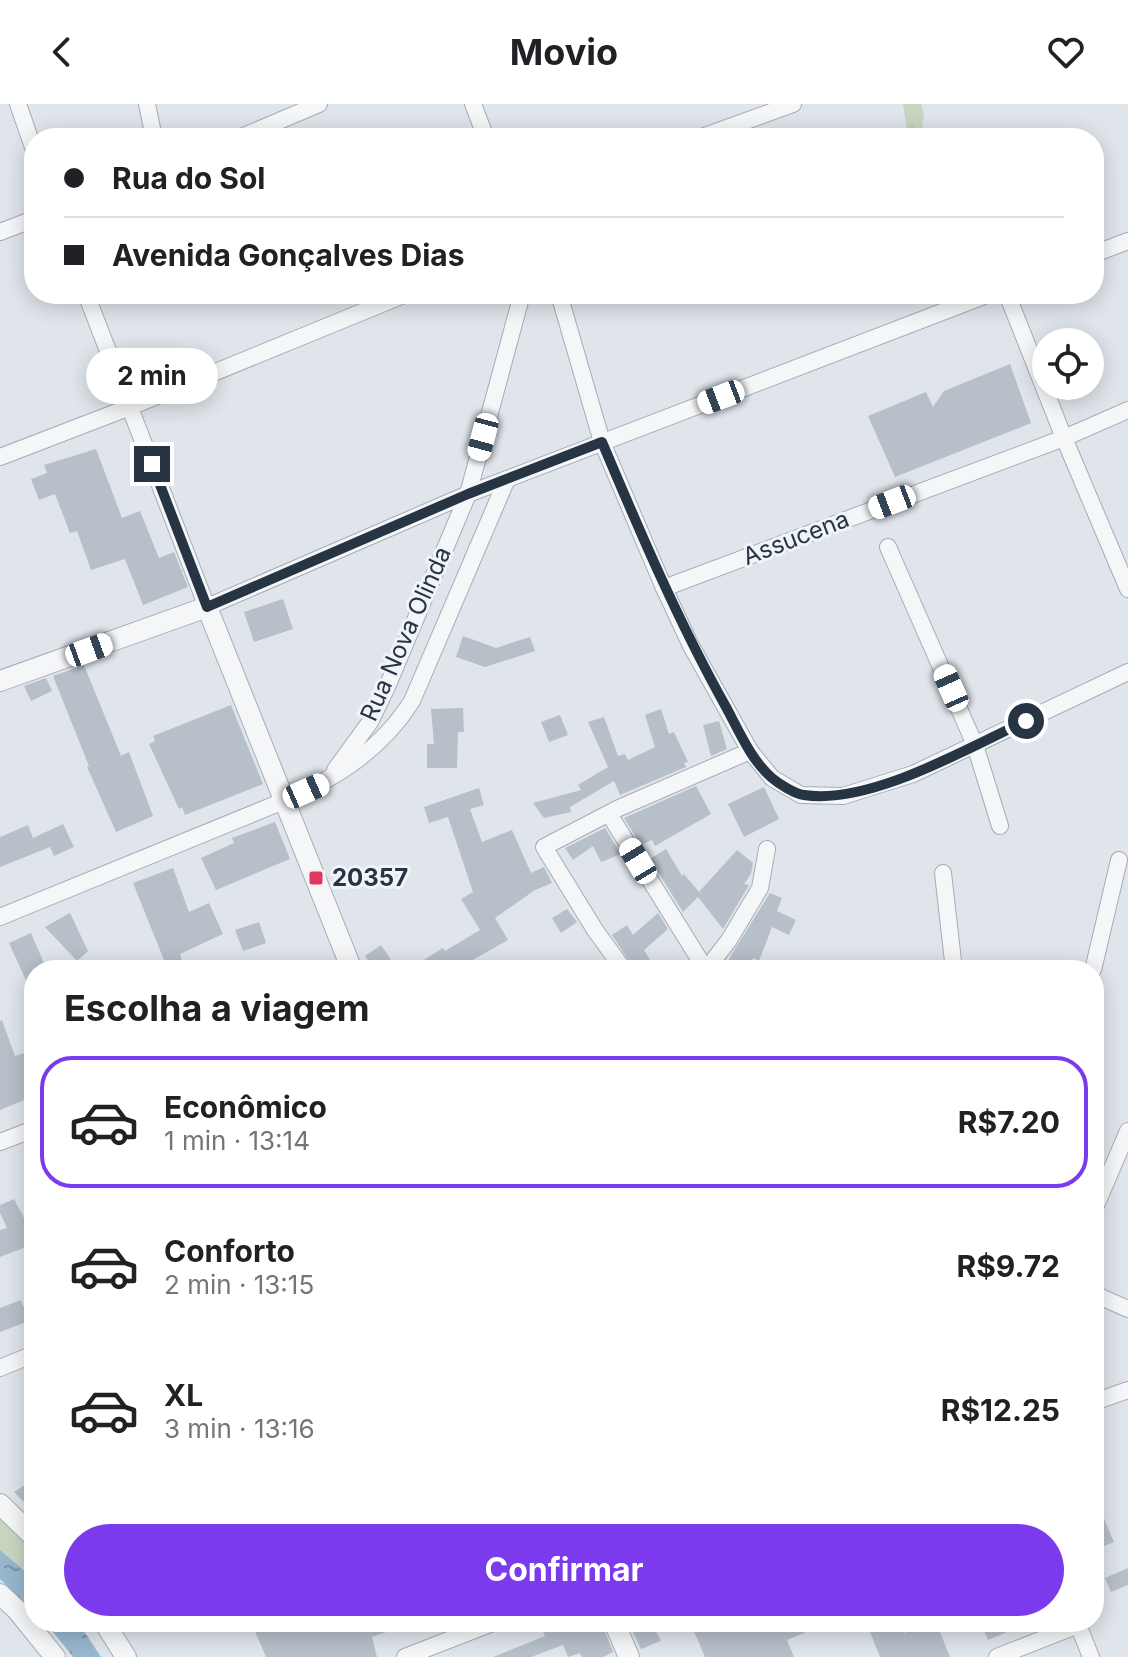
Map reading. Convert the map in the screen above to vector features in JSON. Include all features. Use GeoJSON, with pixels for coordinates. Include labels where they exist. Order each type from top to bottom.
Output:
{"type":"FeatureCollection","features":[{"type":"Feature","properties":{"kind":"street"},"geometry":{"type":"LineString","coordinates":[[18,104],[26,128]]}},
{"type":"Feature","properties":{"kind":"street"},"geometry":{"type":"LineString","coordinates":[[147,104],[152,128]]}},
{"type":"Feature","properties":{"kind":"street"},"geometry":{"type":"LineString","coordinates":[[262,128],[318,104]]}},
{"type":"Feature","properties":{"kind":"street"},"geometry":{"type":"LineString","coordinates":[[473,104],[482,128]]}},
{"type":"Feature","properties":{"kind":"street"},"geometry":{"type":"LineString","coordinates":[[727,128],[793,104]]}},
{"type":"Feature","properties":{"kind":"street"},"geometry":{"type":"LineString","coordinates":[[0,232],[24,223]]}},
{"type":"Feature","properties":{"kind":"street"},"geometry":{"type":"LineString","coordinates":[[1104,250],[1128,241]]}},
{"type":"Feature","properties":{"kind":"street"},"geometry":{"type":"LineString","coordinates":[[90,304],[348,960]]}},
{"type":"Feature","properties":{"kind":"street"},"geometry":{"type":"LineString","coordinates":[[0,457],[382,304]]}},
{"type":"Feature","properties":{"kind":"street","name":"Rua Nova Olinda"},"geometry":{"type":"LineString","coordinates":[[327,781],[370,722],[468,494],[519,304]]}},
{"type":"Feature","properties":{"kind":"street"},"geometry":{"type":"LineString","coordinates":[[562,304],[602,442],[664,588],[690,644],[750,751],[772,778],[801,795],[843,796],[913,774],[1128,672]]}},
{"type":"Feature","properties":{"kind":"street"},"geometry":{"type":"LineString","coordinates":[[0,681],[207,607],[468,494],[963,304]]}},
{"type":"Feature","properties":{"kind":"street"},"geometry":{"type":"LineString","coordinates":[[1011,304],[1064,438],[1124,566],[1128,589]]}},
{"type":"Feature","properties":{"kind":"street","name":"Assucena"},"geometry":{"type":"LineString","coordinates":[[664,588],[1064,438],[1128,410]]}},
{"type":"Feature","properties":{"kind":"street","name":"Rua Nova Olinda"},"geometry":{"type":"LineString","coordinates":[[0,917],[286,800],[327,781],[370,752],[397,725],[412,701],[507,479]]}},
{"type":"Feature","properties":{"kind":"street"},"geometry":{"type":"LineString","coordinates":[[888,547],[975,745],[1000,826]]}},
{"type":"Feature","properties":{"kind":"street"},"geometry":{"type":"LineString","coordinates":[[617,960],[544,847],[706,768],[750,751]]}},
{"type":"Feature","properties":{"kind":"street"},"geometry":{"type":"LineString","coordinates":[[609,814],[700,960]]}},
{"type":"Feature","properties":{"kind":"street"},"geometry":{"type":"LineString","coordinates":[[714,960],[760,888],[767,849]]}},
{"type":"Feature","properties":{"kind":"street"},"geometry":{"type":"LineString","coordinates":[[1095,960],[1119,860]]}},
{"type":"Feature","properties":{"kind":"street"},"geometry":{"type":"LineString","coordinates":[[943,873],[953,960]]}},
{"type":"Feature","properties":{"kind":"street"},"geometry":{"type":"LineString","coordinates":[[1104,1187],[1128,1131]]}},
{"type":"Feature","properties":{"kind":"street"},"geometry":{"type":"LineString","coordinates":[[0,1142],[24,1133]]}},
{"type":"Feature","properties":{"kind":"street"},"geometry":{"type":"LineString","coordinates":[[1104,1298],[1128,1309]]}},
{"type":"Feature","properties":{"kind":"street"},"geometry":{"type":"LineString","coordinates":[[0,1368],[24,1358]]}},
{"type":"Feature","properties":{"kind":"street"},"geometry":{"type":"LineString","coordinates":[[1104,1398],[1128,1390]]}},
{"type":"Feature","properties":{"kind":"street"},"geometry":{"type":"LineString","coordinates":[[0,1504],[24,1527]]}},
{"type":"Feature","properties":{"kind":"street"},"geometry":{"type":"LineString","coordinates":[[0,1594],[24,1619]]}},
{"type":"Feature","properties":{"kind":"street"},"geometry":{"type":"LineString","coordinates":[[35,1632],[55,1657]]}},
{"type":"Feature","properties":{"kind":"street"},"geometry":{"type":"LineString","coordinates":[[110,1632],[126,1657]]}},
{"type":"Feature","properties":{"kind":"street"},"geometry":{"type":"LineString","coordinates":[[405,1657],[469,1632]]}},
{"type":"Feature","properties":{"kind":"street"},"geometry":{"type":"LineString","coordinates":[[618,1632],[629,1657]]}},
{"type":"Feature","properties":{"kind":"street"},"geometry":{"type":"LineString","coordinates":[[997,1657],[1058,1632]]}},
{"type":"Feature","properties":{"kind":"street"},"geometry":{"type":"LineString","coordinates":[[1080,1632],[1091,1657]]}},
{"type":"Feature","properties":{"kind":"green space"},"geometry":{"type":"Polygon","coordinates":[[[903,104],[921,104],[924,128],[907,128],[903,104]]]}},
{"type":"Feature","properties":{"kind":"green space"},"geometry":{"type":"Polygon","coordinates":[[[0,1518],[24,1542],[24,1570],[0,1550],[0,1518]]]}},
{"type":"Feature","properties":{"kind":"water"},"geometry":{"type":"Polygon","coordinates":[[[0,1550],[24,1570],[24,1602],[0,1579],[0,1550]]]}},
{"type":"Feature","properties":{"kind":"water"},"geometry":{"type":"Polygon","coordinates":[[[53,1632],[85,1632],[101,1657],[73,1657],[53,1632]]]}},
{"type":"Feature","properties":{"kind":"building"},"geometry":{"type":"Polygon","coordinates":[[[1010,364],[1031,423],[895,477],[868,416],[926,392],[933,407],[944,391],[1010,364]]]}},
{"type":"Feature","properties":{"kind":"building"},"geometry":{"type":"Polygon","coordinates":[[[96,449],[122,518],[140,511],[159,558],[174,552],[188,587],[143,605],[125,559],[91,570],[77,531],[70,533],[55,494],[39,500],[31,479],[47,473],[44,465],[96,449]]]}},
{"type":"Feature","properties":{"kind":"building"},"geometry":{"type":"Polygon","coordinates":[[[283,599],[293,629],[254,642],[244,612],[283,599]]]}},
{"type":"Feature","properties":{"kind":"building"},"geometry":{"type":"Polygon","coordinates":[[[463,636],[496,648],[530,637],[535,651],[485,667],[456,657],[463,636]]]}},
{"type":"Feature","properties":{"kind":"building"},"geometry":{"type":"Polygon","coordinates":[[[84,665],[121,756],[129,752],[153,816],[116,832],[87,767],[53,676],[84,665]]]}},
{"type":"Feature","properties":{"kind":"building"},"geometry":{"type":"Polygon","coordinates":[[[46,678],[52,691],[31,701],[24,686],[46,678]]]}},
{"type":"Feature","properties":{"kind":"building"},"geometry":{"type":"Polygon","coordinates":[[[231,705],[263,784],[185,815],[182,807],[179,809],[149,744],[155,741],[153,736],[231,705]]]}},
{"type":"Feature","properties":{"kind":"building"},"geometry":{"type":"Polygon","coordinates":[[[463,708],[464,732],[458,732],[457,768],[427,768],[427,744],[434,744],[431,709],[463,708]]]}},
{"type":"Feature","properties":{"kind":"building"},"geometry":{"type":"Polygon","coordinates":[[[661,709],[669,734],[674,732],[688,762],[684,763],[686,767],[620,795],[614,781],[570,807],[571,812],[544,818],[533,803],[581,790],[578,785],[608,767],[588,722],[604,717],[618,756],[625,754],[628,760],[655,747],[645,715],[661,709]]]}},
{"type":"Feature","properties":{"kind":"building"},"geometry":{"type":"Polygon","coordinates":[[[560,715],[568,735],[549,742],[541,722],[560,715]]]}},
{"type":"Feature","properties":{"kind":"building"},"geometry":{"type":"Polygon","coordinates":[[[719,721],[727,749],[711,756],[703,725],[719,721]]]}},
{"type":"Feature","properties":{"kind":"building"},"geometry":{"type":"Polygon","coordinates":[[[696,786],[711,814],[655,846],[652,840],[641,845],[624,818],[696,786]]]}},
{"type":"Feature","properties":{"kind":"building"},"geometry":{"type":"Polygon","coordinates":[[[764,787],[779,819],[744,837],[728,804],[764,787]]]}},
{"type":"Feature","properties":{"kind":"building"},"geometry":{"type":"Polygon","coordinates":[[[479,788],[484,805],[470,809],[482,842],[512,830],[531,873],[544,867],[552,883],[535,890],[495,918],[508,940],[473,960],[424,960],[480,930],[461,899],[473,892],[448,817],[429,823],[424,807],[479,788]]]}},
{"type":"Feature","properties":{"kind":"building"},"geometry":{"type":"Polygon","coordinates":[[[275,822],[290,859],[216,890],[201,858],[234,843],[232,838],[275,822]]]}},
{"type":"Feature","properties":{"kind":"building"},"geometry":{"type":"Polygon","coordinates":[[[63,824],[74,847],[54,856],[50,847],[0,867],[0,837],[28,825],[33,838],[63,824]]]}},
{"type":"Feature","properties":{"kind":"building"},"geometry":{"type":"Polygon","coordinates":[[[605,828],[621,854],[601,862],[593,846],[573,860],[565,848],[605,828]]]}},
{"type":"Feature","properties":{"kind":"building"},"geometry":{"type":"Polygon","coordinates":[[[666,849],[682,876],[684,874],[699,892],[737,850],[753,863],[751,874],[744,884],[749,885],[723,929],[698,897],[683,912],[650,859],[666,849]]]}},
{"type":"Feature","properties":{"kind":"building"},"geometry":{"type":"Polygon","coordinates":[[[173,868],[189,912],[209,903],[223,934],[180,954],[182,960],[164,960],[133,883],[173,868]]]}},
{"type":"Feature","properties":{"kind":"building"},"geometry":{"type":"Polygon","coordinates":[[[770,893],[782,898],[777,911],[796,920],[789,935],[772,927],[759,960],[729,960],[770,893]]]}},
{"type":"Feature","properties":{"kind":"building"},"geometry":{"type":"Polygon","coordinates":[[[567,909],[577,922],[561,933],[552,918],[567,909]]]}},
{"type":"Feature","properties":{"kind":"building"},"geometry":{"type":"Polygon","coordinates":[[[70,913],[88,951],[76,960],[45,927],[70,913]]]}},
{"type":"Feature","properties":{"kind":"building"},"geometry":{"type":"Polygon","coordinates":[[[658,913],[668,929],[644,950],[650,960],[628,960],[612,935],[627,925],[633,935],[658,913]]]}},
{"type":"Feature","properties":{"kind":"building"},"geometry":{"type":"Polygon","coordinates":[[[259,922],[266,943],[243,951],[235,930],[259,922]]]}},
{"type":"Feature","properties":{"kind":"building"},"geometry":{"type":"Polygon","coordinates":[[[31,933],[43,960],[24,960],[24,976],[9,943],[31,933]]]}},
{"type":"Feature","properties":{"kind":"building"},"geometry":{"type":"Polygon","coordinates":[[[381,945],[391,960],[368,960],[365,956],[381,945]]]}},
{"type":"Feature","properties":{"kind":"building"},"geometry":{"type":"Polygon","coordinates":[[[0,1021],[15,1056],[24,1053],[24,1100],[0,1110],[0,1021]]]}},
{"type":"Feature","properties":{"kind":"building"},"geometry":{"type":"Polygon","coordinates":[[[14,1199],[24,1218],[24,1248],[0,1257],[0,1230],[7,1228],[0,1205],[14,1199]]]}},
{"type":"Feature","properties":{"kind":"building"},"geometry":{"type":"Polygon","coordinates":[[[21,1300],[24,1323],[0,1332],[0,1308],[21,1300]]]}},
{"type":"Feature","properties":{"kind":"building"},"geometry":{"type":"Polygon","coordinates":[[[24,1486],[24,1502],[14,1492],[24,1486]]]}},
{"type":"Feature","properties":{"kind":"building"},"geometry":{"type":"Polygon","coordinates":[[[1104,1518],[1114,1542],[1104,1546],[1104,1518]]]}},
{"type":"Feature","properties":{"kind":"building"},"geometry":{"type":"Polygon","coordinates":[[[1128,1568],[1128,1585],[1111,1592],[1105,1578],[1128,1568]]]}},
{"type":"Feature","properties":{"kind":"building"},"geometry":{"type":"Polygon","coordinates":[[[255,1632],[386,1632],[372,1637],[377,1657],[266,1657],[255,1632]]]}},
{"type":"Feature","properties":{"kind":"building"},"geometry":{"type":"Polygon","coordinates":[[[543,1632],[605,1632],[613,1652],[603,1657],[582,1657],[580,1653],[568,1657],[563,1645],[531,1657],[493,1657],[545,1636],[543,1632]]]}},
{"type":"Feature","properties":{"kind":"building"},"geometry":{"type":"Polygon","coordinates":[[[633,1632],[656,1632],[661,1641],[641,1649],[633,1632]]]}},
{"type":"Feature","properties":{"kind":"building"},"geometry":{"type":"Polygon","coordinates":[[[694,1632],[806,1632],[787,1640],[794,1657],[705,1657],[694,1632]]]}},
{"type":"Feature","properties":{"kind":"building"},"geometry":{"type":"Polygon","coordinates":[[[870,1632],[940,1632],[950,1657],[880,1657],[870,1632]]]}},
{"type":"Feature","properties":{"kind":"building"},"geometry":{"type":"Polygon","coordinates":[[[984,1632],[1007,1632],[988,1640],[984,1632]]]}},
{"type":"Feature","properties":{"kind":"place","name":"20357"},"geometry":{"type":"Point","coordinates":[316,878]}},
{"type":"Feature","properties":{"kind":"route"},"geometry":{"type":"LineString","coordinates":[[152,464],[207,607],[468,494],[602,442],[690,644],[750,751],[772,778],[801,795],[843,796],[913,774],[1026,721]]}}]}
